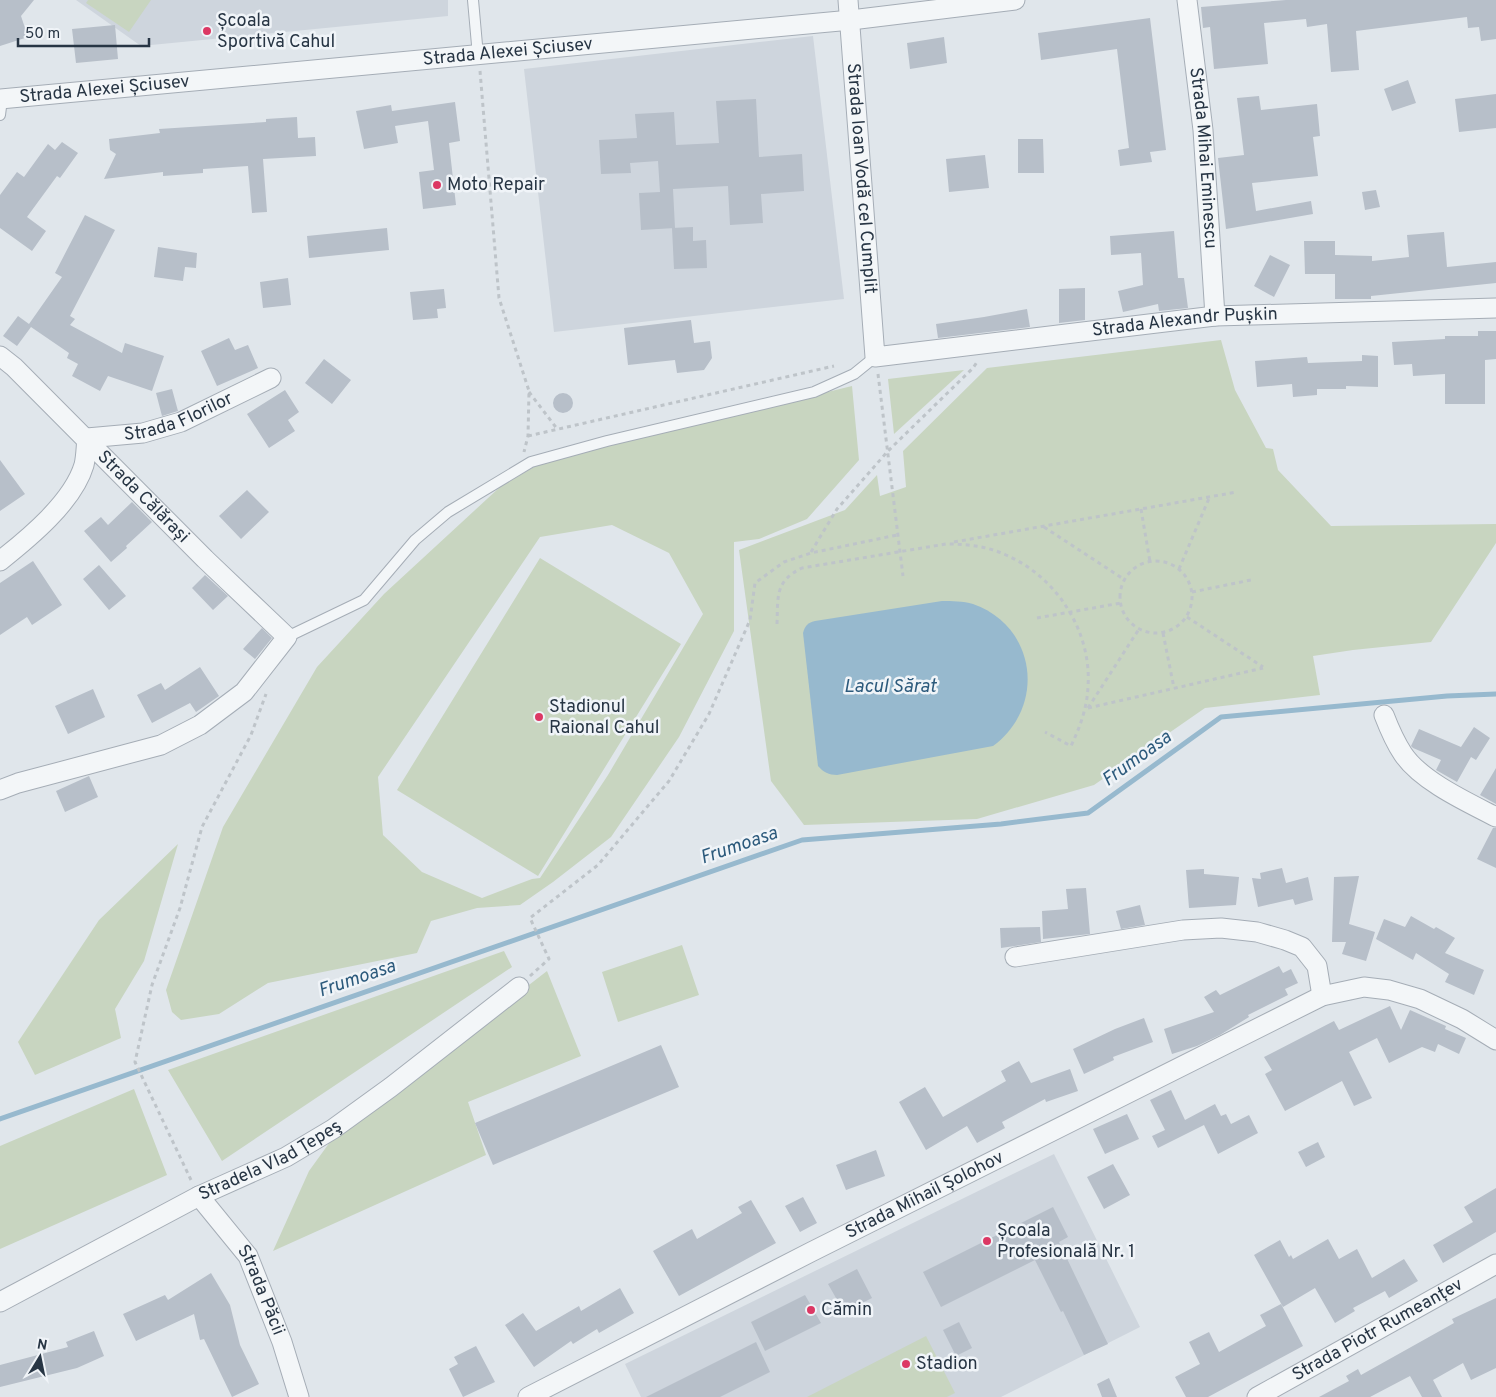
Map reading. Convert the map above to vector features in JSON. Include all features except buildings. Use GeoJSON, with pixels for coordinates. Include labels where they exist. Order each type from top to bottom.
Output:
{"type":"FeatureCollection","features":[{"type":"Feature","properties":{"kind":"street","name":"Strada Ioan Vodă cel Cumplit"},"geometry":{"type":"LineString","coordinates":[[848,0],[875,357]]}},
{"type":"Feature","properties":{"kind":"street","name":"Strada Alexei Șciusev"},"geometry":{"type":"LineString","coordinates":[[1,104],[165,83],[478,56],[851,20],[1015,0]]}},
{"type":"Feature","properties":{"kind":"street","name":"Strada Mihai Eminescu"},"geometry":{"type":"LineString","coordinates":[[1187,0],[1203,130],[1215,316]]}},
{"type":"Feature","properties":{"kind":"street","name":"Strada Alexandr Pușkin"},"geometry":{"type":"LineString","coordinates":[[875,357],[1215,316],[1496,308]]}},
{"type":"Feature","properties":{"kind":"street","name":"Strada Călărași"},"geometry":{"type":"LineString","coordinates":[[0,356],[14,367],[206,559],[287,637]]}},
{"type":"Feature","properties":{"kind":"street","name":"Strada Florilor"},"geometry":{"type":"LineString","coordinates":[[86,438],[143,433],[181,422],[271,378]]}},
{"type":"Feature","properties":{"kind":"street"},"geometry":{"type":"LineString","coordinates":[[0,561],[48,519],[71,491],[84,465],[86,438]]}},
{"type":"Feature","properties":{"kind":"street"},"geometry":{"type":"LineString","coordinates":[[0,790],[18,783],[161,745],[200,725],[244,692],[287,637]]}},
{"type":"Feature","properties":{"kind":"street"},"geometry":{"type":"LineString","coordinates":[[1384,715],[1403,755],[1419,772],[1454,795],[1496,818]]}},
{"type":"Feature","properties":{"kind":"street"},"geometry":{"type":"LineString","coordinates":[[1015,957],[1183,930],[1221,928],[1257,932],[1302,947],[1317,966],[1322,996]]}},
{"type":"Feature","properties":{"kind":"street","name":"Stradela Vlad Țepeş"},"geometry":{"type":"LineString","coordinates":[[0,1302],[199,1196],[286,1157],[333,1129],[391,1087],[519,987]]}},
{"type":"Feature","properties":{"kind":"street","name":"Strada Mihail Șolohov"},"geometry":{"type":"LineString","coordinates":[[528,1397],[1322,996],[1364,987],[1389,990],[1420,999],[1462,1019],[1496,1040]]}},
{"type":"Feature","properties":{"kind":"street","name":"Strada Păcii"},"geometry":{"type":"LineString","coordinates":[[199,1196],[248,1256],[282,1342],[300,1397]]}},
{"type":"Feature","properties":{"kind":"street","name":"Strada Piotr Rumeanțev"},"geometry":{"type":"LineString","coordinates":[[1257,1397],[1496,1264]]}},
{"type":"Feature","properties":{"kind":"lane"},"geometry":{"type":"LineString","coordinates":[[474,0],[478,56]]}},
{"type":"Feature","properties":{"kind":"lane"},"geometry":{"type":"LineString","coordinates":[[287,637],[364,600],[414,540],[448,512],[531,462],[607,441],[814,392],[854,374],[875,357]]}},
{"type":"Feature","properties":{"kind":"path"},"geometry":{"type":"LineString","coordinates":[[478,56],[499,298],[529,391],[558,430]]}},
{"type":"Feature","properties":{"kind":"path"},"geometry":{"type":"LineString","coordinates":[[811,553],[837,509],[888,451],[972,368],[987,344]]}},
{"type":"Feature","properties":{"kind":"path"},"geometry":{"type":"LineString","coordinates":[[875,357],[888,451],[898,552],[903,576]]}},
{"type":"Feature","properties":{"kind":"path"},"geometry":{"type":"LineString","coordinates":[[528,436],[837,366]]}},
{"type":"Feature","properties":{"kind":"path"},"geometry":{"type":"LineString","coordinates":[[521,468],[528,436],[529,391]]}},
{"type":"Feature","properties":{"kind":"path"},"geometry":{"type":"LineString","coordinates":[[776,624],[778,593],[782,583],[790,574],[802,568],[1237,492]]}},
{"type":"Feature","properties":{"kind":"path"},"geometry":{"type":"LineString","coordinates":[[1179,569],[1210,496]]}},
{"type":"Feature","properties":{"kind":"path"},"geometry":{"type":"LineString","coordinates":[[1141,509],[1150,562]]}},
{"type":"Feature","properties":{"kind":"path"},"geometry":{"type":"LineString","coordinates":[[1043,526],[1125,580]]}},
{"type":"Feature","properties":{"kind":"path"},"geometry":{"type":"LineString","coordinates":[[519,987],[549,959],[530,918],[598,865],[669,781],[709,714],[750,620],[755,583],[784,562],[811,553],[897,535]]}},
{"type":"Feature","properties":{"kind":"path"},"geometry":{"type":"LineString","coordinates":[[946,544],[966,544],[987,548],[1006,555],[1024,564],[1056,591],[1070,612],[1084,646],[1088,666],[1087,708]]}},
{"type":"Feature","properties":{"kind":"path"},"geometry":{"type":"LineString","coordinates":[[1150,562],[1168,563],[1179,569],[1188,579],[1192,592],[1192,605],[1187,618],[1177,627],[1163,633],[1152,633],[1139,629],[1128,621],[1122,609],[1120,596],[1125,580],[1130,572],[1141,564],[1150,562]]}},
{"type":"Feature","properties":{"kind":"path"},"geometry":{"type":"LineString","coordinates":[[1192,592],[1251,580]]}},
{"type":"Feature","properties":{"kind":"path"},"geometry":{"type":"LineString","coordinates":[[1037,618],[1121,603]]}},
{"type":"Feature","properties":{"kind":"path"},"geometry":{"type":"LineString","coordinates":[[1087,708],[1263,668],[1187,618]]}},
{"type":"Feature","properties":{"kind":"path"},"geometry":{"type":"LineString","coordinates":[[1045,732],[1071,746],[1087,708],[1139,629]]}},
{"type":"Feature","properties":{"kind":"path"},"geometry":{"type":"LineString","coordinates":[[1163,633],[1174,688]]}},
{"type":"Feature","properties":{"kind":"path"},"geometry":{"type":"LineString","coordinates":[[199,1196],[135,1062],[152,985],[180,908],[202,827],[251,735],[267,691]]}},
{"type":"Feature","properties":{"kind":"shaded area","name":"Școala Sportivă Cahul"},"geometry":{"type":"Polygon","coordinates":[[[76,0],[448,0],[448,16],[141,46],[76,0]]]}},
{"type":"Feature","properties":{"kind":"shaded area"},"geometry":{"type":"Polygon","coordinates":[[[813,36],[844,299],[554,332],[524,69],[813,36]]]}},
{"type":"Feature","properties":{"kind":"shaded area","name":"Școala Profesională Nr. 1"},"geometry":{"type":"Polygon","coordinates":[[[1054,1154],[1140,1327],[1001,1397],[641,1397],[625,1364],[1054,1154]]]}},
{"type":"Feature","properties":{"kind":"green space"},"geometry":{"type":"Polygon","coordinates":[[[88,0],[151,0],[129,32],[86,3],[88,0]]]}},
{"type":"Feature","properties":{"kind":"green space"},"geometry":{"type":"Polygon","coordinates":[[[1221,340],[1235,390],[1266,448],[1273,449],[1278,470],[1331,526],[1496,524],[1496,543],[1431,642],[1313,656],[1320,695],[1205,708],[1094,785],[977,819],[804,825],[771,781],[739,550],[845,510],[877,475],[880,496],[906,487],[903,451],[987,368],[1221,340]]]}},
{"type":"Feature","properties":{"kind":"green space"},"geometry":{"type":"Polygon","coordinates":[[[964,370],[894,434],[888,379],[964,370]]]}},
{"type":"Feature","properties":{"kind":"green space"},"geometry":{"type":"Polygon","coordinates":[[[852,386],[859,460],[807,519],[759,539],[734,542],[734,631],[679,737],[611,837],[520,905],[477,908],[431,921],[417,953],[268,983],[219,1014],[181,1020],[172,1012],[166,990],[223,827],[317,667],[384,594],[500,487],[556,454],[684,427],[852,386]],[[612,525],[540,537],[378,777],[383,835],[422,872],[482,898],[532,879],[540,878],[608,775],[703,614],[669,553],[612,525]]]}},
{"type":"Feature","properties":{"kind":"green space","name":"Stadionul Raional Cahul"},"geometry":{"type":"Polygon","coordinates":[[[540,558],[681,644],[538,876],[397,790],[540,558]]]}},
{"type":"Feature","properties":{"kind":"green space"},"geometry":{"type":"Polygon","coordinates":[[[178,844],[144,961],[115,1009],[121,1038],[35,1075],[18,1042],[99,920],[178,844]]]}},
{"type":"Feature","properties":{"kind":"green space"},"geometry":{"type":"Polygon","coordinates":[[[682,945],[699,995],[618,1022],[602,972],[682,945]]]}},
{"type":"Feature","properties":{"kind":"green space"},"geometry":{"type":"Polygon","coordinates":[[[504,951],[512,967],[222,1161],[168,1070],[504,951]]]}},
{"type":"Feature","properties":{"kind":"green space"},"geometry":{"type":"Polygon","coordinates":[[[547,971],[581,1056],[468,1102],[486,1155],[273,1251],[309,1171],[335,1135],[547,971]]]}},
{"type":"Feature","properties":{"kind":"green space"},"geometry":{"type":"Polygon","coordinates":[[[134,1089],[167,1175],[0,1249],[0,1146],[134,1089]]]}},
{"type":"Feature","properties":{"kind":"green space","name":"Stadion"},"geometry":{"type":"Polygon","coordinates":[[[926,1336],[955,1393],[947,1397],[807,1397],[926,1336]]]}},
{"type":"Feature","properties":{"kind":"water","name":"Lacul Sărat"},"geometry":{"type":"Polygon","coordinates":[[[942,601],[973,604],[994,615],[1010,630],[1021,648],[1027,668],[1027,689],[1022,710],[1010,729],[993,746],[837,775],[824,771],[818,766],[803,633],[806,627],[815,621],[942,601]]]}},
{"type":"Feature","properties":{"kind":"waterway","name":"Frumoasa"},"geometry":{"type":"LineString","coordinates":[[0,1119],[802,840],[1001,824],[1088,813],[1221,717],[1447,696],[1496,694]]}},
{"type":"Feature","properties":{"kind":"place","name":"Școala Sportivă Cahul"},"geometry":{"type":"Point","coordinates":[207,31]}},
{"type":"Feature","properties":{"kind":"place","name":"Moto Repair"},"geometry":{"type":"Point","coordinates":[437,185]}},
{"type":"Feature","properties":{"kind":"place","name":"Stadionul Raional Cahul"},"geometry":{"type":"Point","coordinates":[539,717]}},
{"type":"Feature","properties":{"kind":"place","name":"Școala Profesională Nr. 1"},"geometry":{"type":"Point","coordinates":[987,1241]}},
{"type":"Feature","properties":{"kind":"place","name":"Cămin"},"geometry":{"type":"Point","coordinates":[811,1310]}},
{"type":"Feature","properties":{"kind":"place","name":"Stadion"},"geometry":{"type":"Point","coordinates":[906,1364]}}]}
